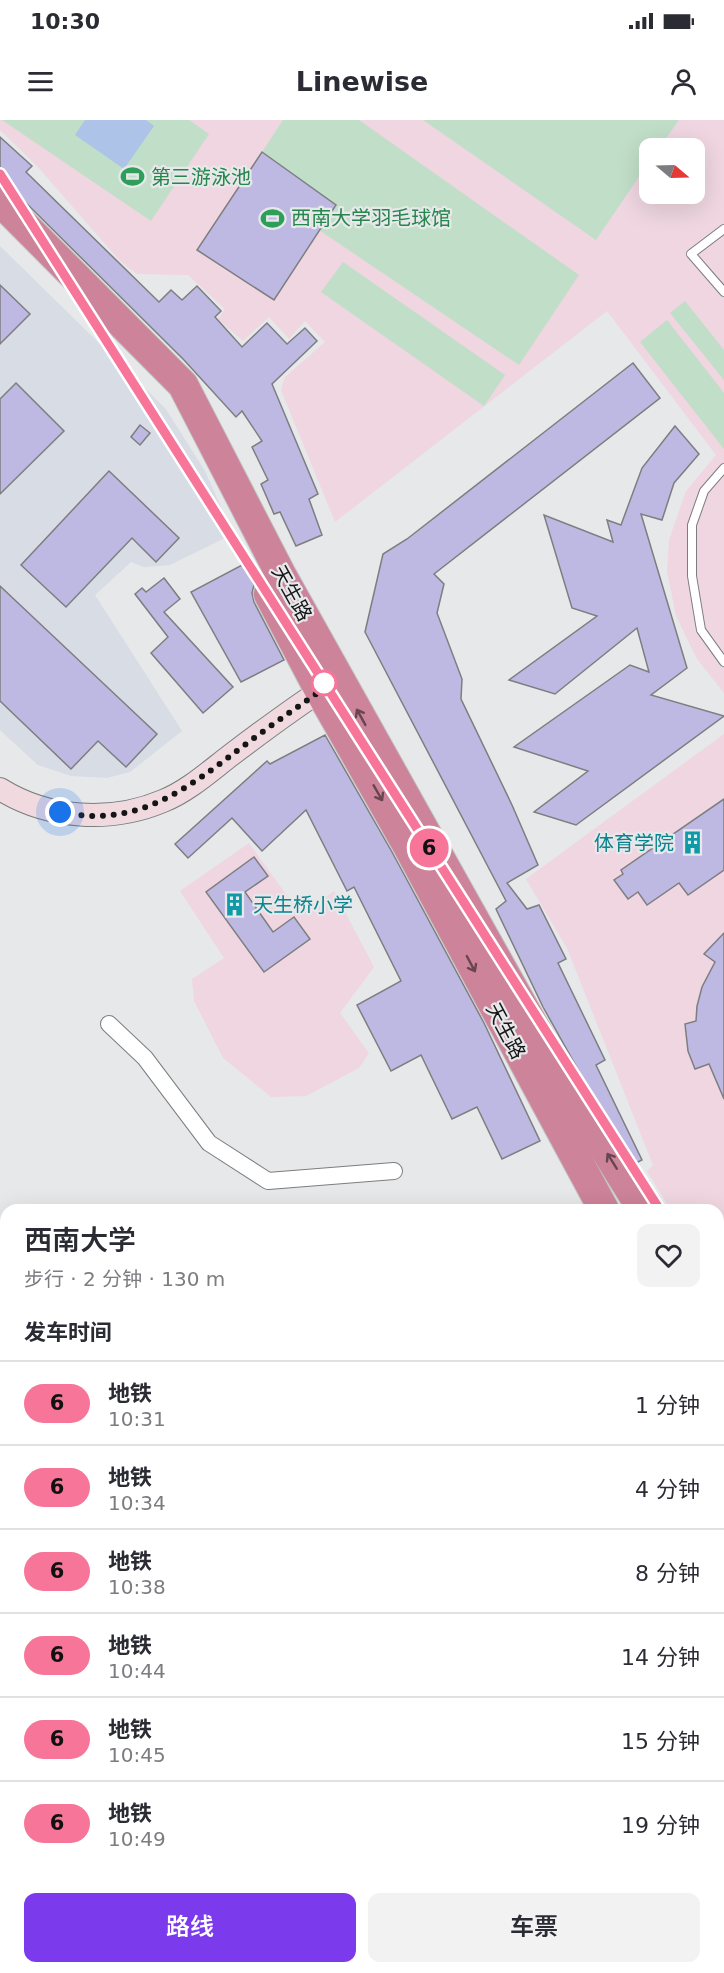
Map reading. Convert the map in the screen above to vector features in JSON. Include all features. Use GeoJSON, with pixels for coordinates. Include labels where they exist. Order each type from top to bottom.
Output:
{"type":"FeatureCollection","features":[{"type":"Feature","properties":{"kind":"highway","name":"天生路"},"geometry":{"type":"LineString","coordinates":[[0,201],[183,385],[280,573],[330,685],[407,844],[601,1204]]}},
{"type":"Feature","properties":{"kind":"highway","name":"天生路"},"geometry":{"type":"LineString","coordinates":[[0,225],[170,399],[330,685],[639,1204]]}},
{"type":"Feature","properties":{"kind":"street"},"geometry":{"type":"LineString","coordinates":[[0,789],[13,797],[75,815],[106,815],[136,810],[164,801],[192,785],[330,685]]}},
{"type":"Feature","properties":{"kind":"street"},"geometry":{"type":"LineString","coordinates":[[109,1024],[145,1058],[209,1143],[268,1181],[394,1170]]}},
{"type":"Feature","properties":{"kind":"lane"},"geometry":{"type":"LineString","coordinates":[[724,229],[691,254],[724,292]]}},
{"type":"Feature","properties":{"kind":"lane"},"geometry":{"type":"LineString","coordinates":[[724,468],[704,491],[692,525],[692,576],[701,630],[724,662]]}},
{"type":"Feature","properties":{"kind":"shaded area"},"geometry":{"type":"Polygon","coordinates":[[[0,120],[724,120],[724,693],[697,659],[676,616],[667,572],[669,540],[686,491],[716,455],[607,311],[335,522],[281,390],[285,377],[325,342],[305,321],[289,339],[269,317],[243,341],[218,319],[225,309],[188,275],[137,274],[120,261],[36,165],[0,130],[0,120]]]}},
{"type":"Feature","properties":{"kind":"shaded area"},"geometry":{"type":"Polygon","coordinates":[[[0,246],[165,408],[205,471],[233,534],[170,565],[144,567],[131,562],[95,595],[182,731],[130,772],[107,778],[71,776],[38,765],[0,730],[0,246]]]}},
{"type":"Feature","properties":{"kind":"shaded area"},"geometry":{"type":"Polygon","coordinates":[[[724,734],[724,1204],[667,1204],[647,1171],[653,1165],[567,948],[526,879],[724,734]]]}},
{"type":"Feature","properties":{"kind":"shaded area"},"geometry":{"type":"Polygon","coordinates":[[[249,843],[301,915],[334,891],[374,967],[340,1013],[369,1053],[359,1068],[306,1096],[271,1097],[223,1058],[194,1001],[192,979],[224,958],[180,891],[249,843]]]}},
{"type":"Feature","properties":{"kind":"green space","name":"第三游泳池"},"geometry":{"type":"Polygon","coordinates":[[[2,120],[189,120],[209,134],[151,221],[2,120]]]}},
{"type":"Feature","properties":{"kind":"green space"},"geometry":{"type":"Polygon","coordinates":[[[283,120],[359,120],[579,275],[519,365],[319,230],[336,205],[262,152],[283,120]]]}},
{"type":"Feature","properties":{"kind":"green space"},"geometry":{"type":"Polygon","coordinates":[[[423,120],[679,120],[666,138],[639,138],[639,177],[596,240],[423,120]]]}},
{"type":"Feature","properties":{"kind":"green space"},"geometry":{"type":"Polygon","coordinates":[[[343,262],[505,375],[484,406],[321,292],[343,262]]]}},
{"type":"Feature","properties":{"kind":"green space"},"geometry":{"type":"Polygon","coordinates":[[[685,301],[724,350],[724,380],[670,313],[685,301]]]}},
{"type":"Feature","properties":{"kind":"green space"},"geometry":{"type":"Polygon","coordinates":[[[667,320],[724,393],[724,449],[640,342],[667,320]]]}},
{"type":"Feature","properties":{"kind":"water"},"geometry":{"type":"Polygon","coordinates":[[[85,120],[146,120],[154,126],[124,169],[75,135],[85,120]]]}},
{"type":"Feature","properties":{"kind":"building"},"geometry":{"type":"Polygon","coordinates":[[[0,137],[32,166],[26,172],[159,302],[171,290],[182,300],[197,286],[221,311],[215,317],[242,347],[267,323],[287,344],[305,328],[317,341],[272,384],[318,494],[309,499],[322,535],[296,546],[280,512],[274,514],[261,484],[268,480],[252,447],[262,441],[242,411],[236,417],[184,360],[12,189],[0,181],[0,137]]]}},
{"type":"Feature","properties":{"kind":"building","name":"西南大学羽毛球馆"},"geometry":{"type":"Polygon","coordinates":[[[262,152],[336,205],[274,300],[197,250],[262,152]]]}},
{"type":"Feature","properties":{"kind":"building"},"geometry":{"type":"Polygon","coordinates":[[[0,285],[30,314],[0,344],[0,285]]]}},
{"type":"Feature","properties":{"kind":"building"},"geometry":{"type":"Polygon","coordinates":[[[633,363],[660,398],[434,574],[444,584],[437,613],[462,679],[461,699],[538,865],[507,883],[527,909],[539,905],[566,959],[558,963],[605,1060],[596,1065],[642,1160],[634,1164],[543,1007],[496,909],[506,901],[365,632],[383,554],[407,539],[633,363]]]}},
{"type":"Feature","properties":{"kind":"building"},"geometry":{"type":"Polygon","coordinates":[[[16,383],[64,431],[0,494],[0,399],[16,383]]]}},
{"type":"Feature","properties":{"kind":"building"},"geometry":{"type":"Polygon","coordinates":[[[140,425],[150,433],[140,445],[131,437],[140,425]]]}},
{"type":"Feature","properties":{"kind":"building"},"geometry":{"type":"Polygon","coordinates":[[[675,426],[699,454],[674,483],[662,520],[641,514],[687,668],[651,695],[724,716],[576,825],[534,812],[588,771],[514,747],[630,665],[649,672],[637,628],[555,694],[509,680],[597,616],[572,608],[544,515],[613,542],[607,520],[621,525],[642,468],[675,426]]]}},
{"type":"Feature","properties":{"kind":"building"},"geometry":{"type":"Polygon","coordinates":[[[109,471],[179,538],[156,562],[132,538],[66,607],[21,565],[109,471]]]}},
{"type":"Feature","properties":{"kind":"building"},"geometry":{"type":"Polygon","coordinates":[[[244,564],[254,585],[252,593],[254,602],[284,660],[241,682],[191,592],[244,564]]]}},
{"type":"Feature","properties":{"kind":"building"},"geometry":{"type":"Polygon","coordinates":[[[164,578],[180,599],[164,612],[233,687],[203,713],[151,653],[168,637],[135,594],[142,588],[146,592],[164,578]]]}},
{"type":"Feature","properties":{"kind":"building"},"geometry":{"type":"Polygon","coordinates":[[[0,586],[157,734],[126,767],[98,741],[71,769],[0,701],[0,586]]]}},
{"type":"Feature","properties":{"kind":"building"},"geometry":{"type":"Polygon","coordinates":[[[325,735],[392,852],[484,1023],[540,1141],[502,1159],[477,1107],[452,1119],[421,1055],[391,1071],[357,1005],[401,981],[354,887],[347,891],[306,810],[262,851],[232,818],[188,858],[175,844],[267,761],[270,764],[325,735]]]}},
{"type":"Feature","properties":{"kind":"building","name":"体育学院"},"geometry":{"type":"Polygon","coordinates":[[[724,799],[724,870],[688,895],[679,883],[647,905],[638,892],[628,899],[614,880],[623,874],[621,870],[724,799]]]}},
{"type":"Feature","properties":{"kind":"building","name":"天生桥小学"},"geometry":{"type":"Polygon","coordinates":[[[254,857],[268,876],[245,892],[273,932],[294,917],[310,939],[264,972],[206,892],[254,857]]]}},
{"type":"Feature","properties":{"kind":"building"},"geometry":{"type":"Polygon","coordinates":[[[724,933],[724,1099],[709,1064],[695,1069],[688,1051],[685,1024],[696,1021],[702,987],[715,962],[704,954],[724,933]]]}},
{"type":"Feature","properties":{"kind":"metro line","name":"6"},"geometry":{"type":"LineString","coordinates":[[0,174],[656,1204]]}},
{"type":"Feature","properties":{"kind":"place","name":"第三游泳池"},"geometry":{"type":"Point","coordinates":[133,177]}},
{"type":"Feature","properties":{"kind":"place","name":"西南大学羽毛球馆"},"geometry":{"type":"Point","coordinates":[273,218]}},
{"type":"Feature","properties":{"kind":"place","name":"体育学院"},"geometry":{"type":"Point","coordinates":[692,843]}},
{"type":"Feature","properties":{"kind":"place","name":"天生桥小学"},"geometry":{"type":"Point","coordinates":[235,905]}},
{"type":"Feature","properties":{"kind":"route"},"geometry":{"type":"LineString","coordinates":[[60,812],[75,815],[106,815],[136,810],[164,801],[192,785],[320,691],[324,683]]}}]}
